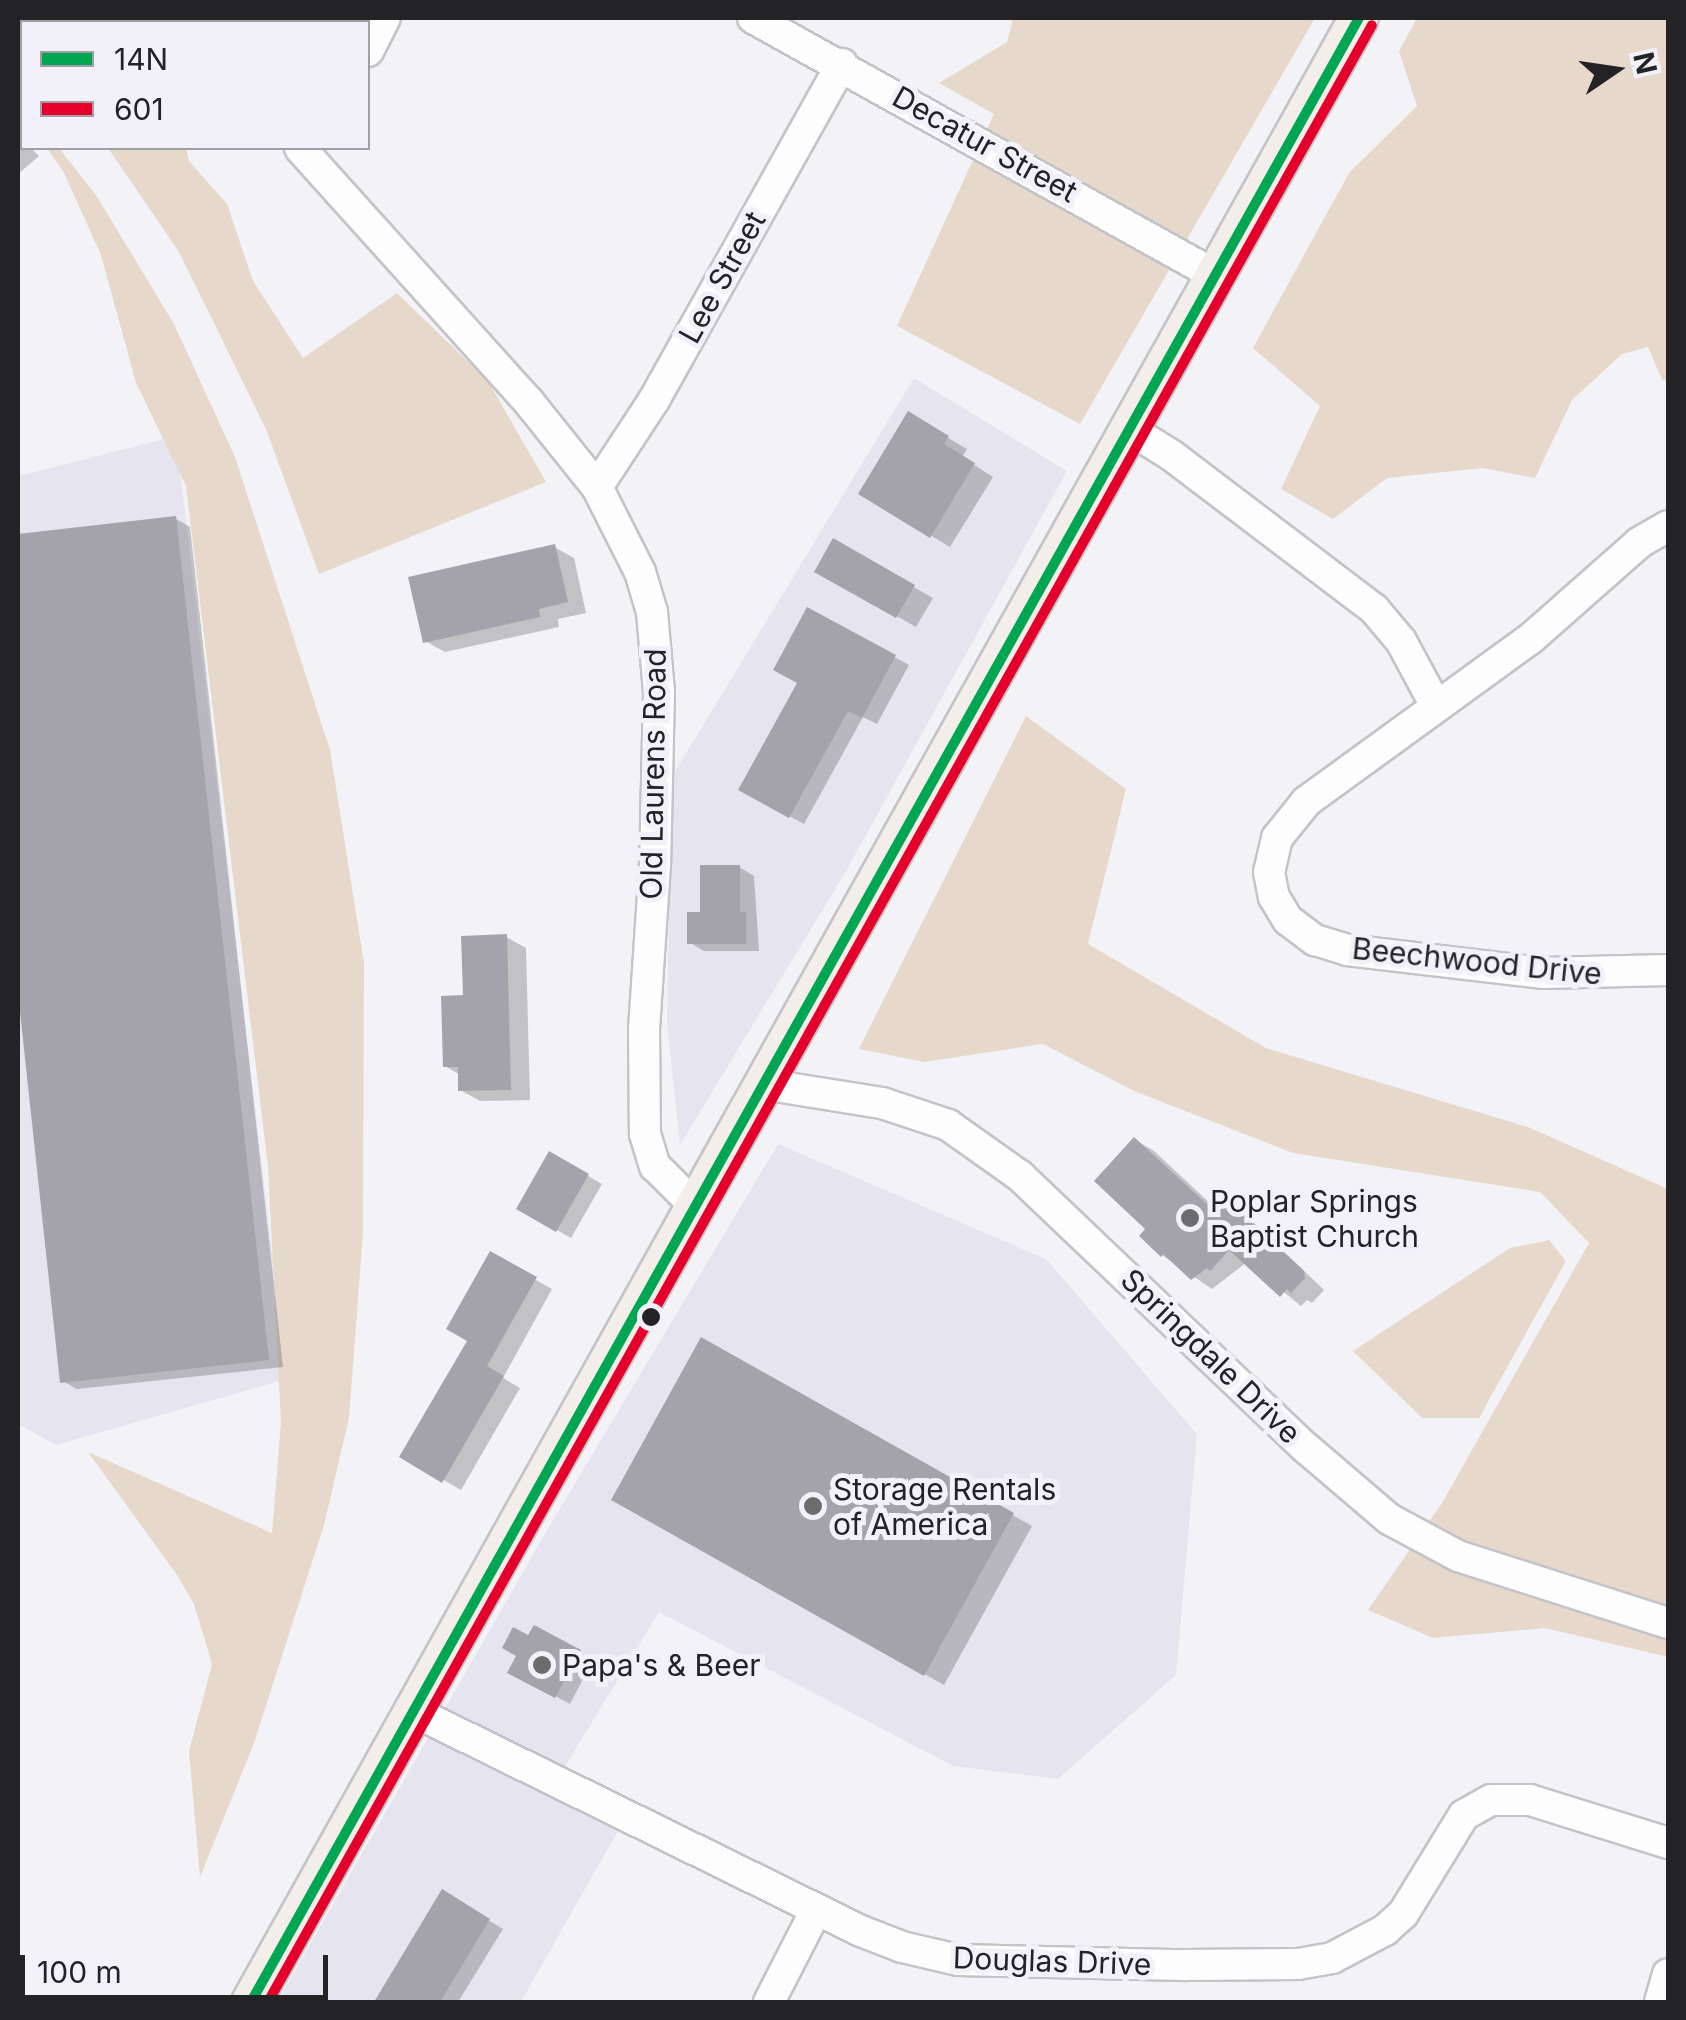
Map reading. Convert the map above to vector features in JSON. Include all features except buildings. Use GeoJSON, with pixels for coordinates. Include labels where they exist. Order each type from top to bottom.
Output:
{"type":"FeatureCollection","features":[{"type":"Feature","properties":{"kind":"main road"},"geometry":{"type":"LineString","coordinates":[[251,2002],[1359,18]]}},
{"type":"Feature","properties":{"kind":"street"},"geometry":{"type":"LineString","coordinates":[[370,47],[386,18]]}},
{"type":"Feature","properties":{"kind":"street","name":"Decatur Street"},"geometry":{"type":"LineString","coordinates":[[753,18],[842,64],[1215,275]]}},
{"type":"Feature","properties":{"kind":"street","name":"Lee Street"},"geometry":{"type":"LineString","coordinates":[[597,487],[654,400],[842,64]]}},
{"type":"Feature","properties":{"kind":"street","name":"Old Laurens Road"},"geometry":{"type":"LineString","coordinates":[[308,150],[528,401],[597,487],[640,572],[658,656],[655,864],[644,1028],[645,1134],[655,1166],[695,1206]]}},
{"type":"Feature","properties":{"kind":"street"},"geometry":{"type":"LineString","coordinates":[[1129,429],[1171,455],[1374,609],[1400,641],[1436,706]]}},
{"type":"Feature","properties":{"kind":"street","name":"Beechwood Drive"},"geometry":{"type":"LineString","coordinates":[[1668,526],[1639,544],[1530,640],[1306,802],[1288,821],[1272,850],[1269,872],[1274,897],[1288,920],[1325,944],[1386,956],[1544,973],[1668,970]]}},
{"type":"Feature","properties":{"kind":"street","name":"Springdale Drive"},"geometry":{"type":"LineString","coordinates":[[763,1084],[882,1104],[948,1126],[1020,1176],[1306,1448],[1389,1519],[1458,1556],[1668,1623]]}},
{"type":"Feature","properties":{"kind":"street","name":"Douglas Drive"},"geometry":{"type":"LineString","coordinates":[[411,1710],[816,1910],[902,1947],[958,1960],[1298,1964],[1332,1958],[1385,1930],[1418,1894],[1464,1815],[1491,1800],[1530,1800],[1668,1843]]}},
{"type":"Feature","properties":{"kind":"street"},"geometry":{"type":"LineString","coordinates":[[768,2002],[816,1910]]}},
{"type":"Feature","properties":{"kind":"street"},"geometry":{"type":"LineString","coordinates":[[1660,2002],[1668,1974]]}},
{"type":"Feature","properties":{"kind":"shaded area"},"geometry":{"type":"Polygon","coordinates":[[[18,18],[158,20],[20,20],[20,24],[18,18]]]}},
{"type":"Feature","properties":{"kind":"shaded area"},"geometry":{"type":"Polygon","coordinates":[[[226,18],[356,18],[354,20],[226,18]]]}},
{"type":"Feature","properties":{"kind":"shaded area"},"geometry":{"type":"Polygon","coordinates":[[[1013,18],[1315,18],[1080,424],[897,326],[994,114],[939,83],[1007,42],[1013,18]]]}},
{"type":"Feature","properties":{"kind":"shaded area"},"geometry":{"type":"Polygon","coordinates":[[[1417,18],[1668,18],[1668,381],[1662,380],[1648,347],[1622,354],[1572,400],[1535,478],[1483,468],[1387,478],[1333,519],[1281,489],[1320,406],[1253,348],[1349,173],[1417,106],[1399,51],[1417,18]]]}},
{"type":"Feature","properties":{"kind":"shaded area"},"geometry":{"type":"Polygon","coordinates":[[[48,150],[61,150],[96,195],[174,324],[235,457],[330,750],[364,963],[363,1233],[349,1418],[324,1525],[254,1743],[200,1877],[189,1751],[212,1664],[194,1604],[88,1452],[272,1533],[281,1422],[268,1167],[186,486],[136,383],[101,255],[64,173],[48,150]]]}},
{"type":"Feature","properties":{"kind":"shaded area"},"geometry":{"type":"Polygon","coordinates":[[[109,150],[186,150],[189,161],[227,204],[253,281],[303,358],[397,293],[488,381],[546,482],[319,574],[266,429],[179,252],[109,150]]]}},
{"type":"Feature","properties":{"kind":"shaded area"},"geometry":{"type":"Polygon","coordinates":[[[914,378],[1067,471],[845,873],[680,1145],[667,1024],[671,778],[914,378]]]}},
{"type":"Feature","properties":{"kind":"shaded area"},"geometry":{"type":"Polygon","coordinates":[[[176,436],[287,1379],[56,1445],[18,1424],[18,476],[176,436]]]}},
{"type":"Feature","properties":{"kind":"shaded area"},"geometry":{"type":"Polygon","coordinates":[[[1026,716],[1126,789],[1088,944],[1266,1048],[1528,1127],[1668,1189],[1668,1657],[1545,1628],[1433,1638],[1368,1610],[1442,1503],[1589,1243],[1540,1192],[1293,1153],[1134,1091],[1043,1044],[924,1062],[859,1049],[1026,716]]]}},
{"type":"Feature","properties":{"kind":"shaded area"},"geometry":{"type":"Polygon","coordinates":[[[778,1144],[1046,1259],[1197,1434],[1176,1675],[1058,1779],[953,1766],[659,1612],[552,1788],[619,1829],[521,2002],[277,2002],[543,1537],[778,1144]]]}},
{"type":"Feature","properties":{"kind":"shaded area"},"geometry":{"type":"Polygon","coordinates":[[[1549,1240],[1566,1261],[1479,1418],[1422,1418],[1353,1351],[1510,1248],[1549,1240]]]}},
{"type":"Feature","properties":{"kind":"transit line","name":"14N"},"geometry":{"type":"LineString","coordinates":[[251,2002],[1359,18]]}},
{"type":"Feature","properties":{"kind":"transit line","name":"601"},"geometry":{"type":"LineString","coordinates":[[268,2002],[1372,25]]}},
{"type":"Feature","properties":{"kind":"place","name":"Poplar Springs Baptist Church"},"geometry":{"type":"Point","coordinates":[1190,1218]}},
{"type":"Feature","properties":{"kind":"place","name":"Storage Rentals of America"},"geometry":{"type":"Point","coordinates":[813,1506]}},
{"type":"Feature","properties":{"kind":"place","name":"Papa's & Beer"},"geometry":{"type":"Point","coordinates":[542,1665]}}]}
